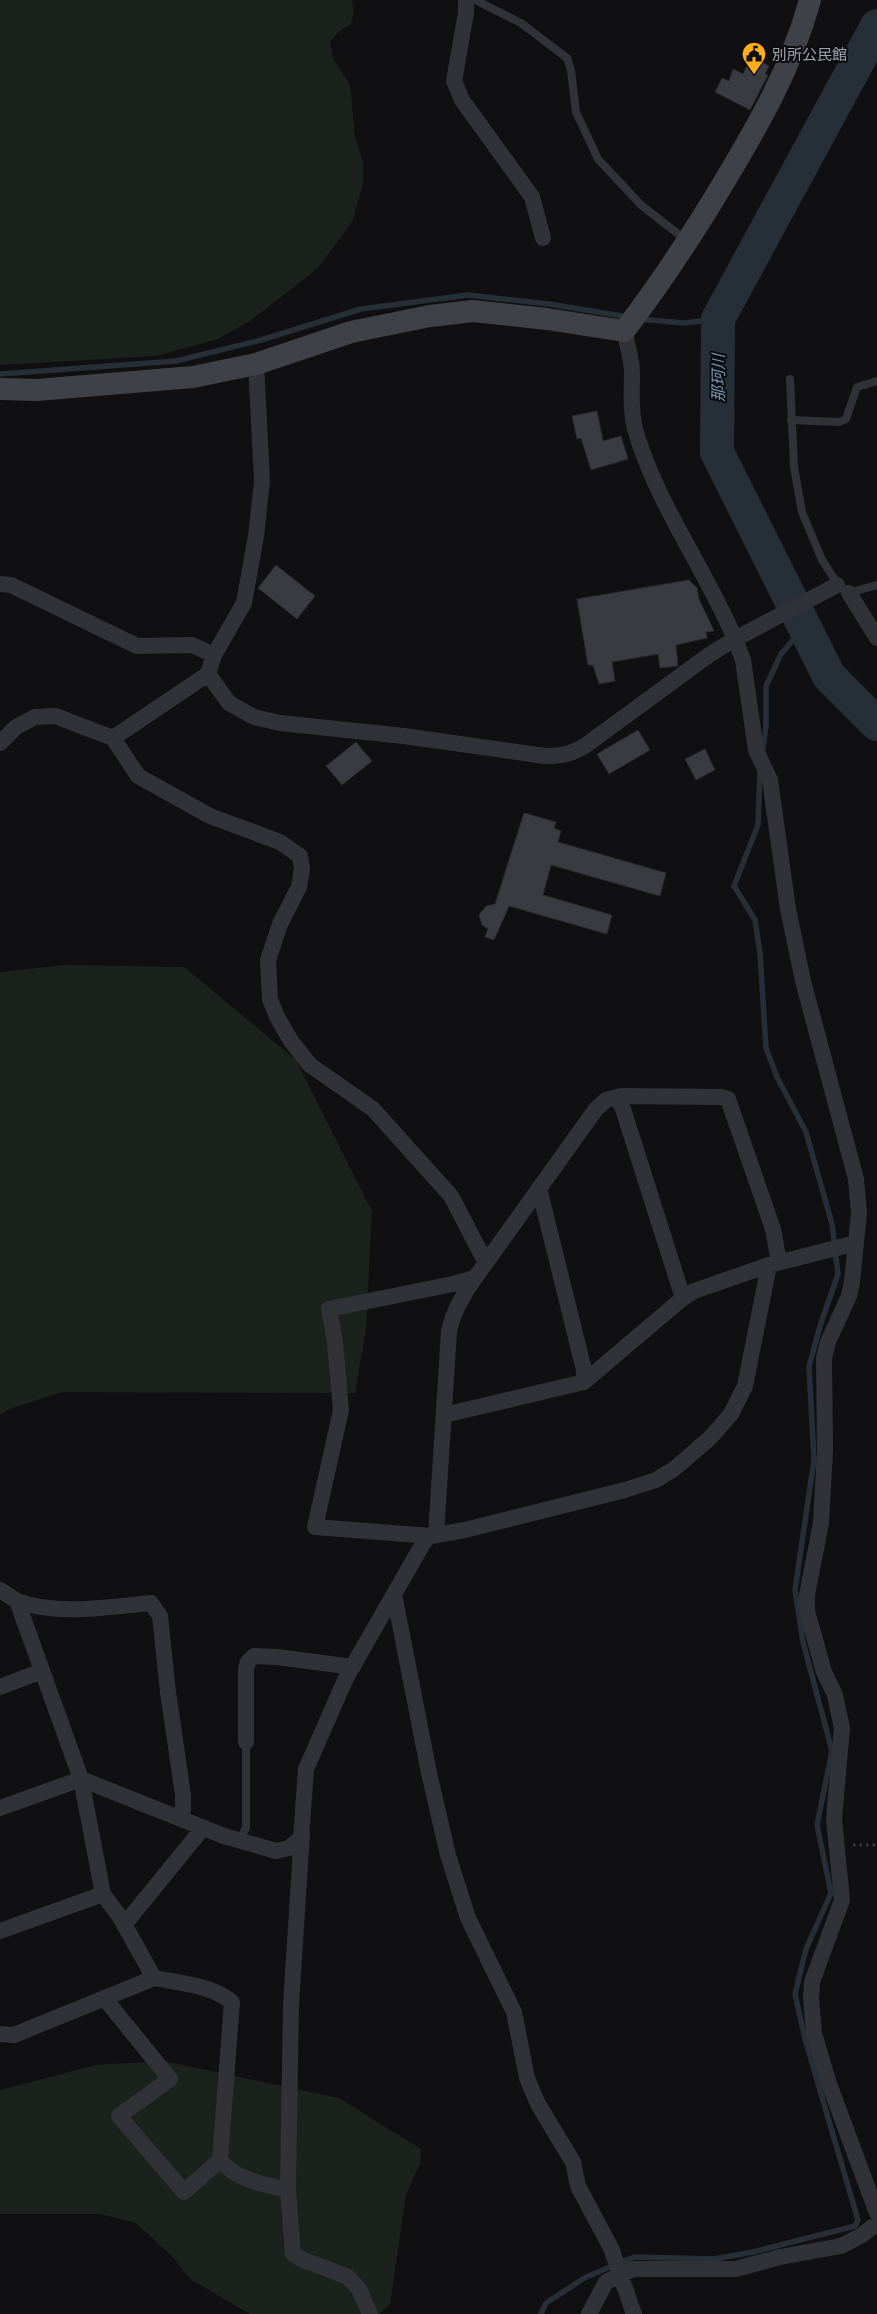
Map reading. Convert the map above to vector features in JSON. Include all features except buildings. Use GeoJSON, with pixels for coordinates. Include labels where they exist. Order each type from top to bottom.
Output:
{"type":"FeatureCollection","features":[{"type":"Feature","properties":{"kind":"street"},"geometry":{"type":"LineString","coordinates":[[473,0],[466,13],[454,81],[462,100],[532,197],[543,238]]}},
{"type":"Feature","properties":{"kind":"street"},"geometry":{"type":"LineString","coordinates":[[810,0],[801,32],[758,126],[688,242],[653,294],[624,331],[632,370],[631,400],[635,428],[645,456],[679,533],[721,609],[739,637],[756,750],[770,780],[788,909],[802,981],[854,1164],[859,1213],[856,1243],[849,1296],[828,1342],[824,1358],[825,1451],[821,1523],[807,1594],[807,1611],[824,1672],[835,1695],[842,1728],[835,1803],[835,1846],[840,1869],[842,1900],[812,1982],[814,2033],[828,2082],[877,2213]]}},
{"type":"Feature","properties":{"kind":"street"},"geometry":{"type":"LineString","coordinates":[[0,389],[37,390],[193,377],[256,364],[351,332],[430,316],[474,311],[547,319],[624,331]]}},
{"type":"Feature","properties":{"kind":"street"},"geometry":{"type":"LineString","coordinates":[[113,738],[208,674],[214,655],[244,603],[256,536],[262,481],[256,364]]}},
{"type":"Feature","properties":{"kind":"street"},"geometry":{"type":"LineString","coordinates":[[0,584],[10,585],[137,646],[192,645],[214,655]]}},
{"type":"Feature","properties":{"kind":"street"},"geometry":{"type":"LineString","coordinates":[[208,674],[229,704],[254,717],[336,730],[404,736],[545,756],[561,756],[574,753],[586,745],[709,655],[739,637],[839,589],[877,638]]}},
{"type":"Feature","properties":{"kind":"street"},"geometry":{"type":"LineString","coordinates":[[0,743],[16,728],[35,717],[56,716],[113,738],[138,776],[210,816],[280,842],[300,856],[302,869],[299,887],[280,924],[268,960],[270,999],[278,1017],[291,1041],[310,1064],[373,1109],[451,1196],[486,1263]]}},
{"type":"Feature","properties":{"kind":"street"},"geometry":{"type":"LineString","coordinates":[[370,2314],[359,2289],[348,2277],[301,2259],[293,2254],[288,2190],[291,2005],[306,1769],[352,1666],[420,1548],[434,1536],[449,1331],[453,1315],[461,1298],[596,1109],[606,1100],[617,1097],[721,1096],[728,1099],[773,1230],[774,1263],[745,1386],[731,1414],[710,1438],[674,1469],[656,1480],[625,1490],[465,1530],[434,1536],[315,1527],[341,1410],[335,1342],[328,1309],[475,1278]]}},
{"type":"Feature","properties":{"kind":"street"},"geometry":{"type":"LineString","coordinates":[[617,1097],[623,1109],[683,1298]]}},
{"type":"Feature","properties":{"kind":"street"},"geometry":{"type":"LineString","coordinates":[[540,1188],[584,1370],[584,1382]]}},
{"type":"Feature","properties":{"kind":"street"},"geometry":{"type":"LineString","coordinates":[[444,1415],[584,1382],[683,1298],[694,1291],[774,1263],[856,1243]]}},
{"type":"Feature","properties":{"kind":"street"},"geometry":{"type":"LineString","coordinates":[[0,1590],[17,1601],[39,1608],[96,1608],[151,1603],[155,1606],[160,1616],[168,1692],[183,1795],[183,1810],[180,1818]]}},
{"type":"Feature","properties":{"kind":"street"},"geometry":{"type":"LineString","coordinates":[[394,1594],[429,1773],[448,1855],[468,1918],[514,2012],[527,2078],[538,2104],[573,2162],[578,2186],[601,2226],[634,2314]]}},
{"type":"Feature","properties":{"kind":"street"},"geometry":{"type":"LineString","coordinates":[[17,1601],[81,1779],[103,1894],[124,1925],[154,1978]]}},
{"type":"Feature","properties":{"kind":"street"},"geometry":{"type":"LineString","coordinates":[[246,1742],[246,1668],[248,1662],[254,1656],[352,1666]]}},
{"type":"Feature","properties":{"kind":"street"},"geometry":{"type":"LineString","coordinates":[[0,1687],[42,1672]]}},
{"type":"Feature","properties":{"kind":"street"},"geometry":{"type":"LineString","coordinates":[[0,1808],[81,1779],[203,1828],[276,1851],[283,1850],[301,1838],[302,1831]]}},
{"type":"Feature","properties":{"kind":"street"},"geometry":{"type":"LineString","coordinates":[[124,1925],[203,1828]]}},
{"type":"Feature","properties":{"kind":"street"},"geometry":{"type":"LineString","coordinates":[[0,1931],[103,1894]]}},
{"type":"Feature","properties":{"kind":"street"},"geometry":{"type":"LineString","coordinates":[[0,2034],[14,2035],[154,1978],[198,1987],[223,1995],[232,2002],[220,2160],[228,2170],[254,2182],[288,2190]]}},
{"type":"Feature","properties":{"kind":"street"},"geometry":{"type":"LineString","coordinates":[[105,1999],[170,2079],[119,2116],[184,2192],[220,2160]]}},
{"type":"Feature","properties":{"kind":"street"},"geometry":{"type":"LineString","coordinates":[[589,2314],[606,2282],[633,2269],[736,2269],[780,2257],[841,2246],[862,2235],[872,2227],[877,2226]]}},
{"type":"Feature","properties":{"kind":"lane"},"geometry":{"type":"LineString","coordinates":[[473,0],[521,23],[567,58],[571,70],[576,112],[598,159],[641,206],[688,242]]}},
{"type":"Feature","properties":{"kind":"lane"},"geometry":{"type":"LineString","coordinates":[[790,379],[794,467],[802,512],[822,560],[839,589],[877,585]]}},
{"type":"Feature","properties":{"kind":"lane"},"geometry":{"type":"LineString","coordinates":[[791,420],[839,422],[846,419],[858,387],[877,381]]}},
{"type":"Feature","properties":{"kind":"lane"},"geometry":{"type":"LineString","coordinates":[[239,1840],[246,1828],[246,1742]]}},
{"type":"Feature","properties":{"kind":"path"},"geometry":{"type":"LineString","coordinates":[[835,1846],[877,1845]]}},
{"type":"Feature","properties":{"kind":"shaded area"},"geometry":{"type":"Polygon","coordinates":[[[0,0],[352,0],[354,12],[351,24],[338,32],[330,42],[333,59],[350,84],[355,137],[363,162],[363,185],[352,222],[318,268],[250,321],[218,339],[156,356],[0,365],[0,0]]]}},
{"type":"Feature","properties":{"kind":"shaded area"},"geometry":{"type":"Polygon","coordinates":[[[65,965],[184,967],[296,1060],[372,1211],[366,1329],[355,1393],[62,1392],[10,1409],[0,1415],[0,972],[65,965]]]}},
{"type":"Feature","properties":{"kind":"shaded area"},"geometry":{"type":"Polygon","coordinates":[[[164,2061],[339,2098],[421,2149],[420,2164],[406,2195],[390,2304],[380,2314],[250,2314],[190,2279],[172,2256],[136,2223],[100,2214],[0,2214],[0,2090],[96,2065],[164,2061]]]}},
{"type":"Feature","properties":{"kind":"waterway","name":"那珂川"},"geometry":{"type":"LineString","coordinates":[[877,26],[718,319],[717,452],[829,676],[877,724]]}},
{"type":"Feature","properties":{"kind":"waterway"},"geometry":{"type":"LineString","coordinates":[[0,374],[176,361],[261,340],[361,309],[468,295],[549,304],[628,317]]}},
{"type":"Feature","properties":{"kind":"waterway"},"geometry":{"type":"LineString","coordinates":[[639,319],[684,323],[718,319]]}},
{"type":"Feature","properties":{"kind":"waterway"},"geometry":{"type":"LineString","coordinates":[[763,749],[766,726],[766,686],[781,654],[804,627]]}},
{"type":"Feature","properties":{"kind":"waterway"},"geometry":{"type":"LineString","coordinates":[[541,2314],[546,2303],[586,2277],[634,2257],[714,2259],[753,2252],[855,2226],[858,2220],[805,2039],[795,1994],[806,1949],[831,1893],[817,1825],[832,1751],[803,1642],[795,1590],[814,1460],[809,1367],[820,1326],[838,1274],[832,1224],[806,1132],[777,1077],[766,1048],[760,953],[755,920],[734,886],[758,825],[760,769]]}},
{"type":"Feature","properties":{"kind":"place","name":"別所公民館"},"geometry":{"type":"Point","coordinates":[754,75]}}]}
